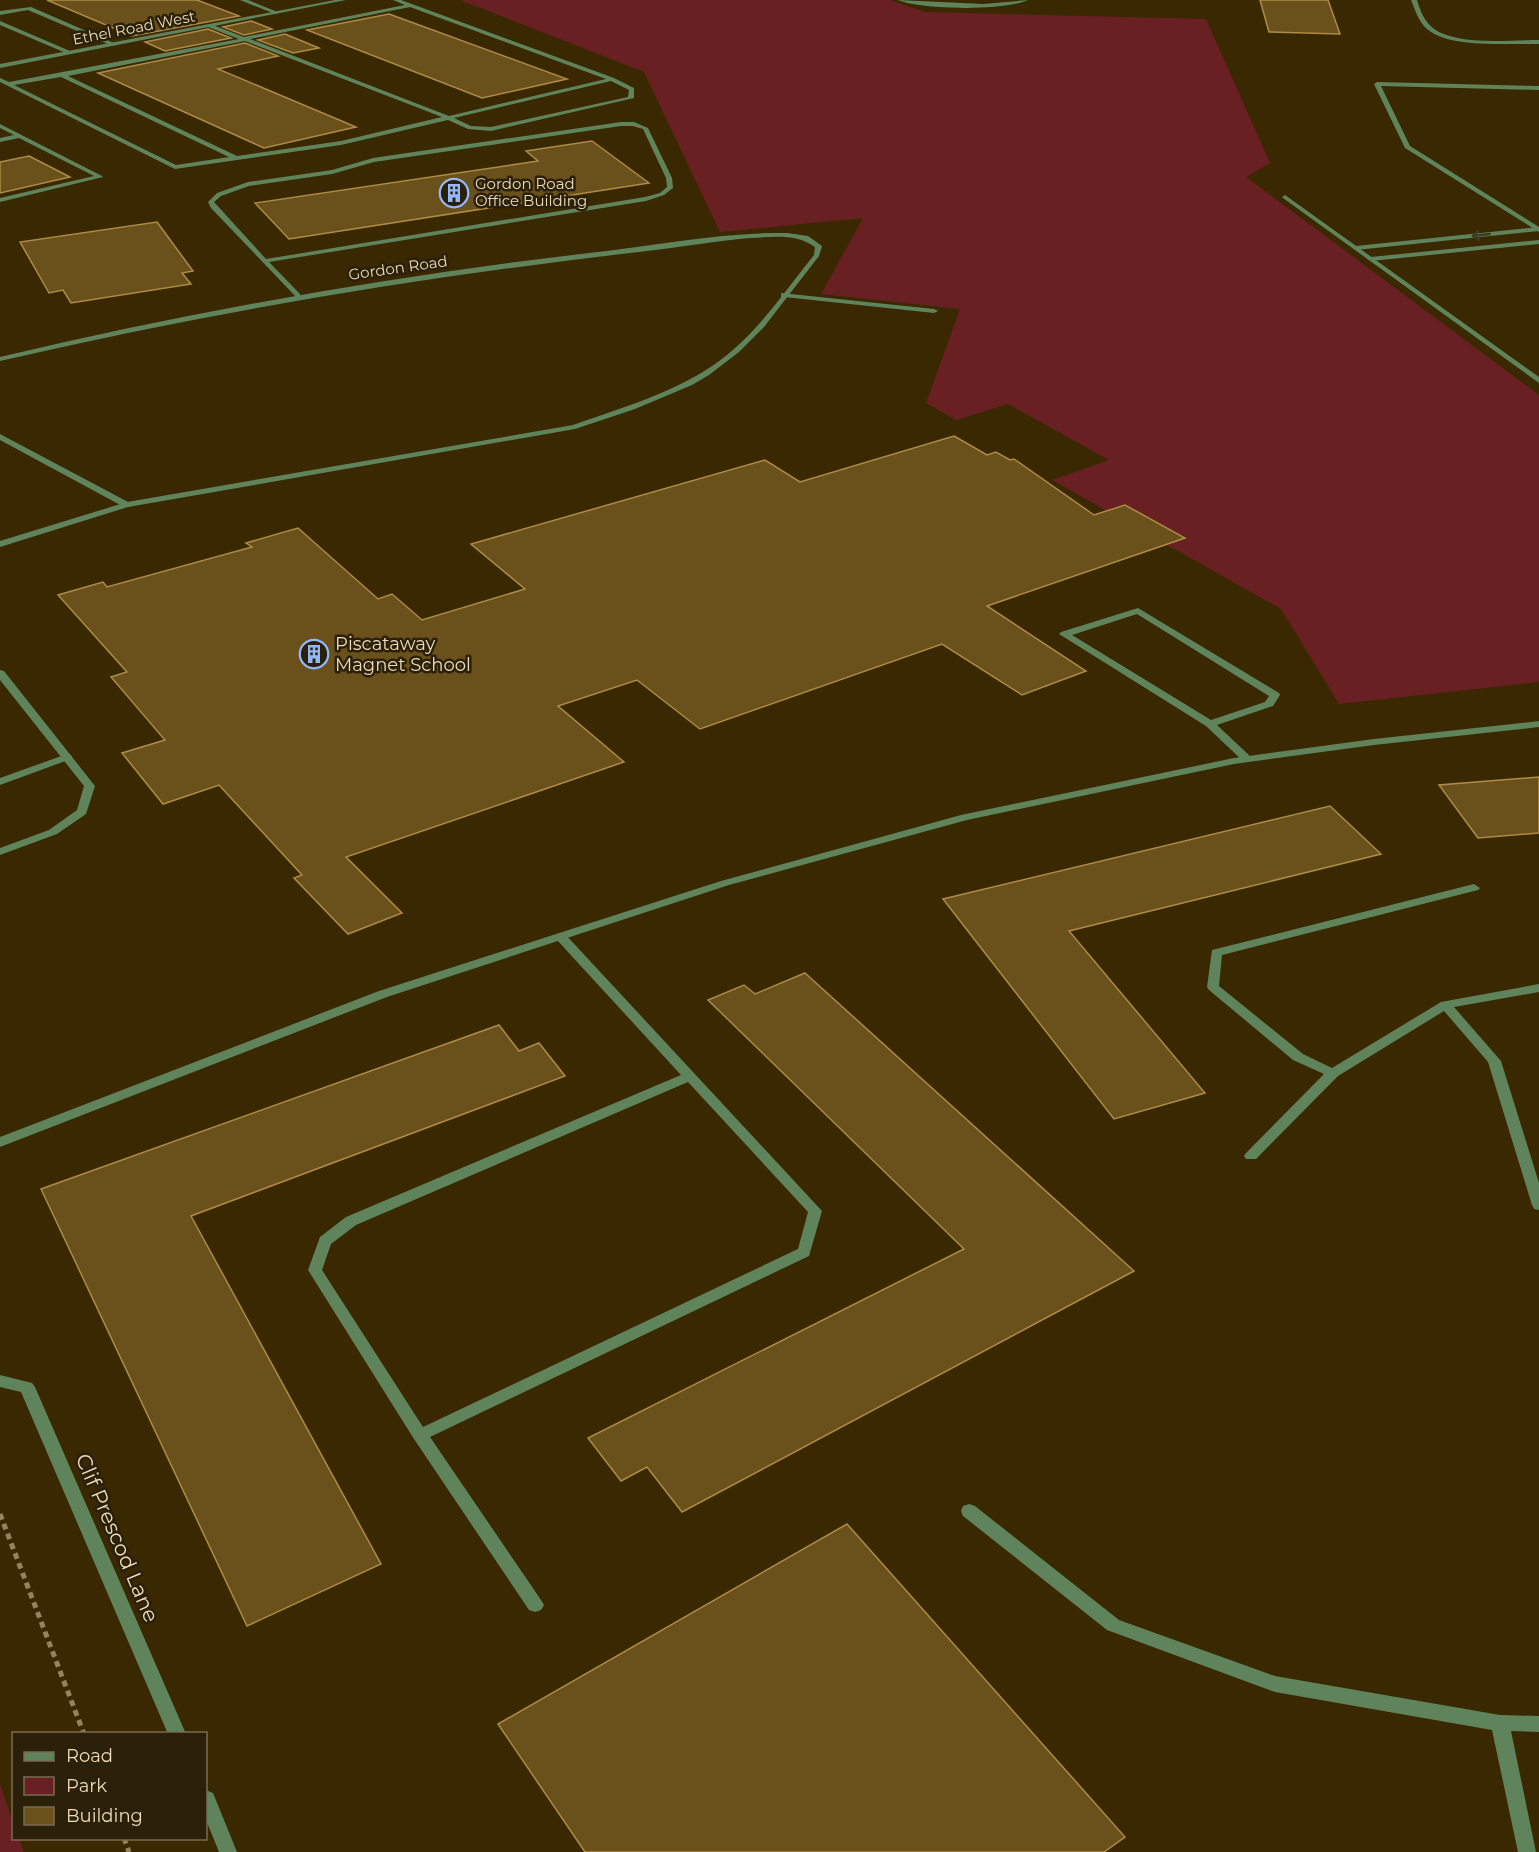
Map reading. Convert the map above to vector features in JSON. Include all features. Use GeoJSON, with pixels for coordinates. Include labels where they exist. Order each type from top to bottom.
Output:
{"type":"FeatureCollection","features":[{"type":"Feature","properties":{"kind":"street"},"geometry":{"type":"LineString","coordinates":[[243,0],[277,13]]}},
{"type":"Feature","properties":{"kind":"street","name":"Ethel Road West"},"geometry":{"type":"LineString","coordinates":[[0,66],[343,0]]}},
{"type":"Feature","properties":{"kind":"street"},"geometry":{"type":"LineString","coordinates":[[210,26],[470,128],[491,129],[631,98],[632,89],[612,79],[396,0]]}},
{"type":"Feature","properties":{"kind":"street"},"geometry":{"type":"LineString","coordinates":[[901,0],[921,3],[997,5],[1025,0]]}},
{"type":"Feature","properties":{"kind":"street"},"geometry":{"type":"LineString","coordinates":[[1414,0],[1424,22],[1434,32],[1452,38],[1539,42]]}},
{"type":"Feature","properties":{"kind":"street"},"geometry":{"type":"LineString","coordinates":[[8,84],[410,5]]}},
{"type":"Feature","properties":{"kind":"street"},"geometry":{"type":"LineString","coordinates":[[0,13],[30,8],[112,44]]}},
{"type":"Feature","properties":{"kind":"street"},"geometry":{"type":"LineString","coordinates":[[0,22],[68,52]]}},
{"type":"Feature","properties":{"kind":"street"},"geometry":{"type":"LineString","coordinates":[[62,75],[237,158]]}},
{"type":"Feature","properties":{"kind":"street"},"geometry":{"type":"LineString","coordinates":[[0,80],[175,167],[340,143],[612,79]]}},
{"type":"Feature","properties":{"kind":"street"},"geometry":{"type":"LineString","coordinates":[[1539,88],[1377,84],[1407,147],[1539,230]]}},
{"type":"Feature","properties":{"kind":"street"},"geometry":{"type":"LineString","coordinates":[[264,261],[646,199],[662,194],[670,188],[670,182],[645,128],[634,124],[621,124],[373,160],[334,172],[239,187],[215,196],[212,201],[213,207],[297,296]]}},
{"type":"Feature","properties":{"kind":"street"},"geometry":{"type":"LineString","coordinates":[[0,126],[100,177],[0,200]]}},
{"type":"Feature","properties":{"kind":"street"},"geometry":{"type":"LineString","coordinates":[[0,140],[19,136]]}},
{"type":"Feature","properties":{"kind":"street"},"geometry":{"type":"LineString","coordinates":[[1285,197],[1539,381]]}},
{"type":"Feature","properties":{"kind":"street"},"geometry":{"type":"LineString","coordinates":[[1356,248],[1539,230]]}},
{"type":"Feature","properties":{"kind":"street","name":"Gordon Road"},"geometry":{"type":"LineString","coordinates":[[0,359],[79,339],[297,296],[574,256],[768,236],[805,237],[819,246],[817,255],[784,295]]}},
{"type":"Feature","properties":{"kind":"street"},"geometry":{"type":"LineString","coordinates":[[1371,259],[1539,242]]}},
{"type":"Feature","properties":{"kind":"street"},"geometry":{"type":"LineString","coordinates":[[0,544],[127,505],[575,427],[688,384],[715,367],[755,332],[784,295],[934,311]]}},
{"type":"Feature","properties":{"kind":"street"},"geometry":{"type":"LineString","coordinates":[[0,437],[127,505]]}},
{"type":"Feature","properties":{"kind":"street"},"geometry":{"type":"LineString","coordinates":[[1210,724],[1269,704],[1275,695],[1138,611],[1064,634],[1210,724],[1248,759]]}},
{"type":"Feature","properties":{"kind":"street"},"geometry":{"type":"LineString","coordinates":[[0,673],[90,786],[82,812],[53,832],[0,852]]}},
{"type":"Feature","properties":{"kind":"street"},"geometry":{"type":"LineString","coordinates":[[0,1142],[383,994],[725,883],[965,817],[1248,759],[1374,742],[1539,724]]}},
{"type":"Feature","properties":{"kind":"street"},"geometry":{"type":"LineString","coordinates":[[0,782],[67,758]]}},
{"type":"Feature","properties":{"kind":"street"},"geometry":{"type":"LineString","coordinates":[[1333,1073],[1298,1057],[1213,987],[1216,953],[1474,888]]}},
{"type":"Feature","properties":{"kind":"street"},"geometry":{"type":"LineString","coordinates":[[420,1436],[804,1252],[815,1211],[561,937]]}},
{"type":"Feature","properties":{"kind":"street"},"geometry":{"type":"LineString","coordinates":[[1251,1156],[1333,1073],[1445,1005],[1539,988]]}},
{"type":"Feature","properties":{"kind":"street"},"geometry":{"type":"LineString","coordinates":[[1445,1005],[1494,1061],[1539,1204]]}},
{"type":"Feature","properties":{"kind":"street"},"geometry":{"type":"LineString","coordinates":[[535,1605],[420,1436],[315,1270],[325,1240],[351,1221],[690,1076]]}},
{"type":"Feature","properties":{"kind":"street","name":"Clif Prescod Lane"},"geometry":{"type":"LineString","coordinates":[[0,1381],[27,1387],[176,1732]]}},
{"type":"Feature","properties":{"kind":"street"},"geometry":{"type":"LineString","coordinates":[[969,1510],[1113,1625],[1275,1684],[1500,1723],[1539,1724]]}},
{"type":"Feature","properties":{"kind":"street"},"geometry":{"type":"LineString","coordinates":[[1500,1723],[1527,1852]]}},
{"type":"Feature","properties":{"kind":"street"},"geometry":{"type":"LineString","coordinates":[[207,1801],[228,1852]]}},
{"type":"Feature","properties":{"kind":"path"},"geometry":{"type":"LineString","coordinates":[[0,1514],[83,1732]]}},
{"type":"Feature","properties":{"kind":"green space"},"geometry":{"type":"Polygon","coordinates":[[[460,0],[890,0],[925,12],[1206,19],[1270,163],[1246,177],[1539,395],[1539,682],[1339,704],[1281,609],[1052,480],[1109,460],[1008,404],[956,420],[926,403],[960,309],[821,294],[863,218],[720,232],[644,72],[460,0]]]}},
{"type":"Feature","properties":{"kind":"green space"},"geometry":{"type":"Polygon","coordinates":[[[0,1784],[12,1819],[12,1840],[19,1840],[24,1852],[0,1852],[0,1784]]]}},
{"type":"Feature","properties":{"kind":"building"},"geometry":{"type":"Polygon","coordinates":[[[47,0],[197,0],[239,16],[132,36],[47,0]]]}},
{"type":"Feature","properties":{"kind":"building"},"geometry":{"type":"Polygon","coordinates":[[[1260,0],[1328,0],[1340,34],[1269,32],[1260,0]]]}},
{"type":"Feature","properties":{"kind":"building"},"geometry":{"type":"Polygon","coordinates":[[[389,14],[567,79],[482,98],[307,30],[389,14]]]}},
{"type":"Feature","properties":{"kind":"building"},"geometry":{"type":"Polygon","coordinates":[[[251,21],[272,29],[244,35],[223,27],[251,21]]]}},
{"type":"Feature","properties":{"kind":"building"},"geometry":{"type":"Polygon","coordinates":[[[208,29],[231,38],[165,51],[145,42],[208,29]]]}},
{"type":"Feature","properties":{"kind":"building"},"geometry":{"type":"Polygon","coordinates":[[[285,34],[319,48],[293,53],[258,40],[285,34]]]}},
{"type":"Feature","properties":{"kind":"building"},"geometry":{"type":"Polygon","coordinates":[[[245,43],[278,56],[218,69],[356,127],[264,148],[98,73],[245,43]]]}},
{"type":"Feature","properties":{"kind":"building","name":"Gordon Road Office Building"},"geometry":{"type":"Polygon","coordinates":[[[592,141],[649,183],[289,239],[255,203],[538,161],[526,151],[592,141]]]}},
{"type":"Feature","properties":{"kind":"building"},"geometry":{"type":"Polygon","coordinates":[[[29,156],[70,177],[0,193],[0,162],[29,156]]]}},
{"type":"Feature","properties":{"kind":"building"},"geometry":{"type":"Polygon","coordinates":[[[157,222],[193,271],[182,273],[191,284],[71,303],[63,290],[49,293],[20,242],[157,222]]]}},
{"type":"Feature","properties":{"kind":"building","name":"Piscataway Magnet School"},"geometry":{"type":"Polygon","coordinates":[[[954,436],[987,455],[996,452],[1010,460],[1014,459],[1094,515],[1125,505],[1185,538],[987,606],[1086,671],[1022,695],[942,644],[700,729],[637,680],[558,706],[624,762],[346,857],[402,913],[348,934],[294,878],[302,875],[219,785],[163,804],[122,753],[165,740],[111,677],[127,672],[58,595],[103,582],[107,587],[252,547],[246,543],[298,528],[378,599],[392,594],[422,620],[525,589],[471,544],[765,460],[800,482],[954,436]]]}},
{"type":"Feature","properties":{"kind":"building"},"geometry":{"type":"Polygon","coordinates":[[[1539,777],[1539,833],[1478,838],[1439,785],[1539,777]]]}},
{"type":"Feature","properties":{"kind":"building"},"geometry":{"type":"Polygon","coordinates":[[[1330,806],[1381,854],[1069,931],[1205,1093],[1114,1119],[943,899],[1330,806]]]}},
{"type":"Feature","properties":{"kind":"building"},"geometry":{"type":"Polygon","coordinates":[[[805,973],[1134,1271],[682,1512],[647,1467],[621,1481],[588,1438],[964,1249],[708,1000],[744,985],[755,994],[805,973]]]}},
{"type":"Feature","properties":{"kind":"building"},"geometry":{"type":"Polygon","coordinates":[[[499,1025],[519,1051],[539,1043],[565,1076],[191,1216],[381,1564],[247,1626],[41,1189],[499,1025]]]}},
{"type":"Feature","properties":{"kind":"building"},"geometry":{"type":"Polygon","coordinates":[[[847,1524],[1125,1837],[1104,1852],[585,1852],[498,1724],[847,1524]]]}},
{"type":"Feature","properties":{"kind":"place","name":"Gordon Road Office Building"},"geometry":{"type":"Point","coordinates":[454,193]}},
{"type":"Feature","properties":{"kind":"place","name":"Piscataway Magnet School"},"geometry":{"type":"Point","coordinates":[314,654]}}]}
